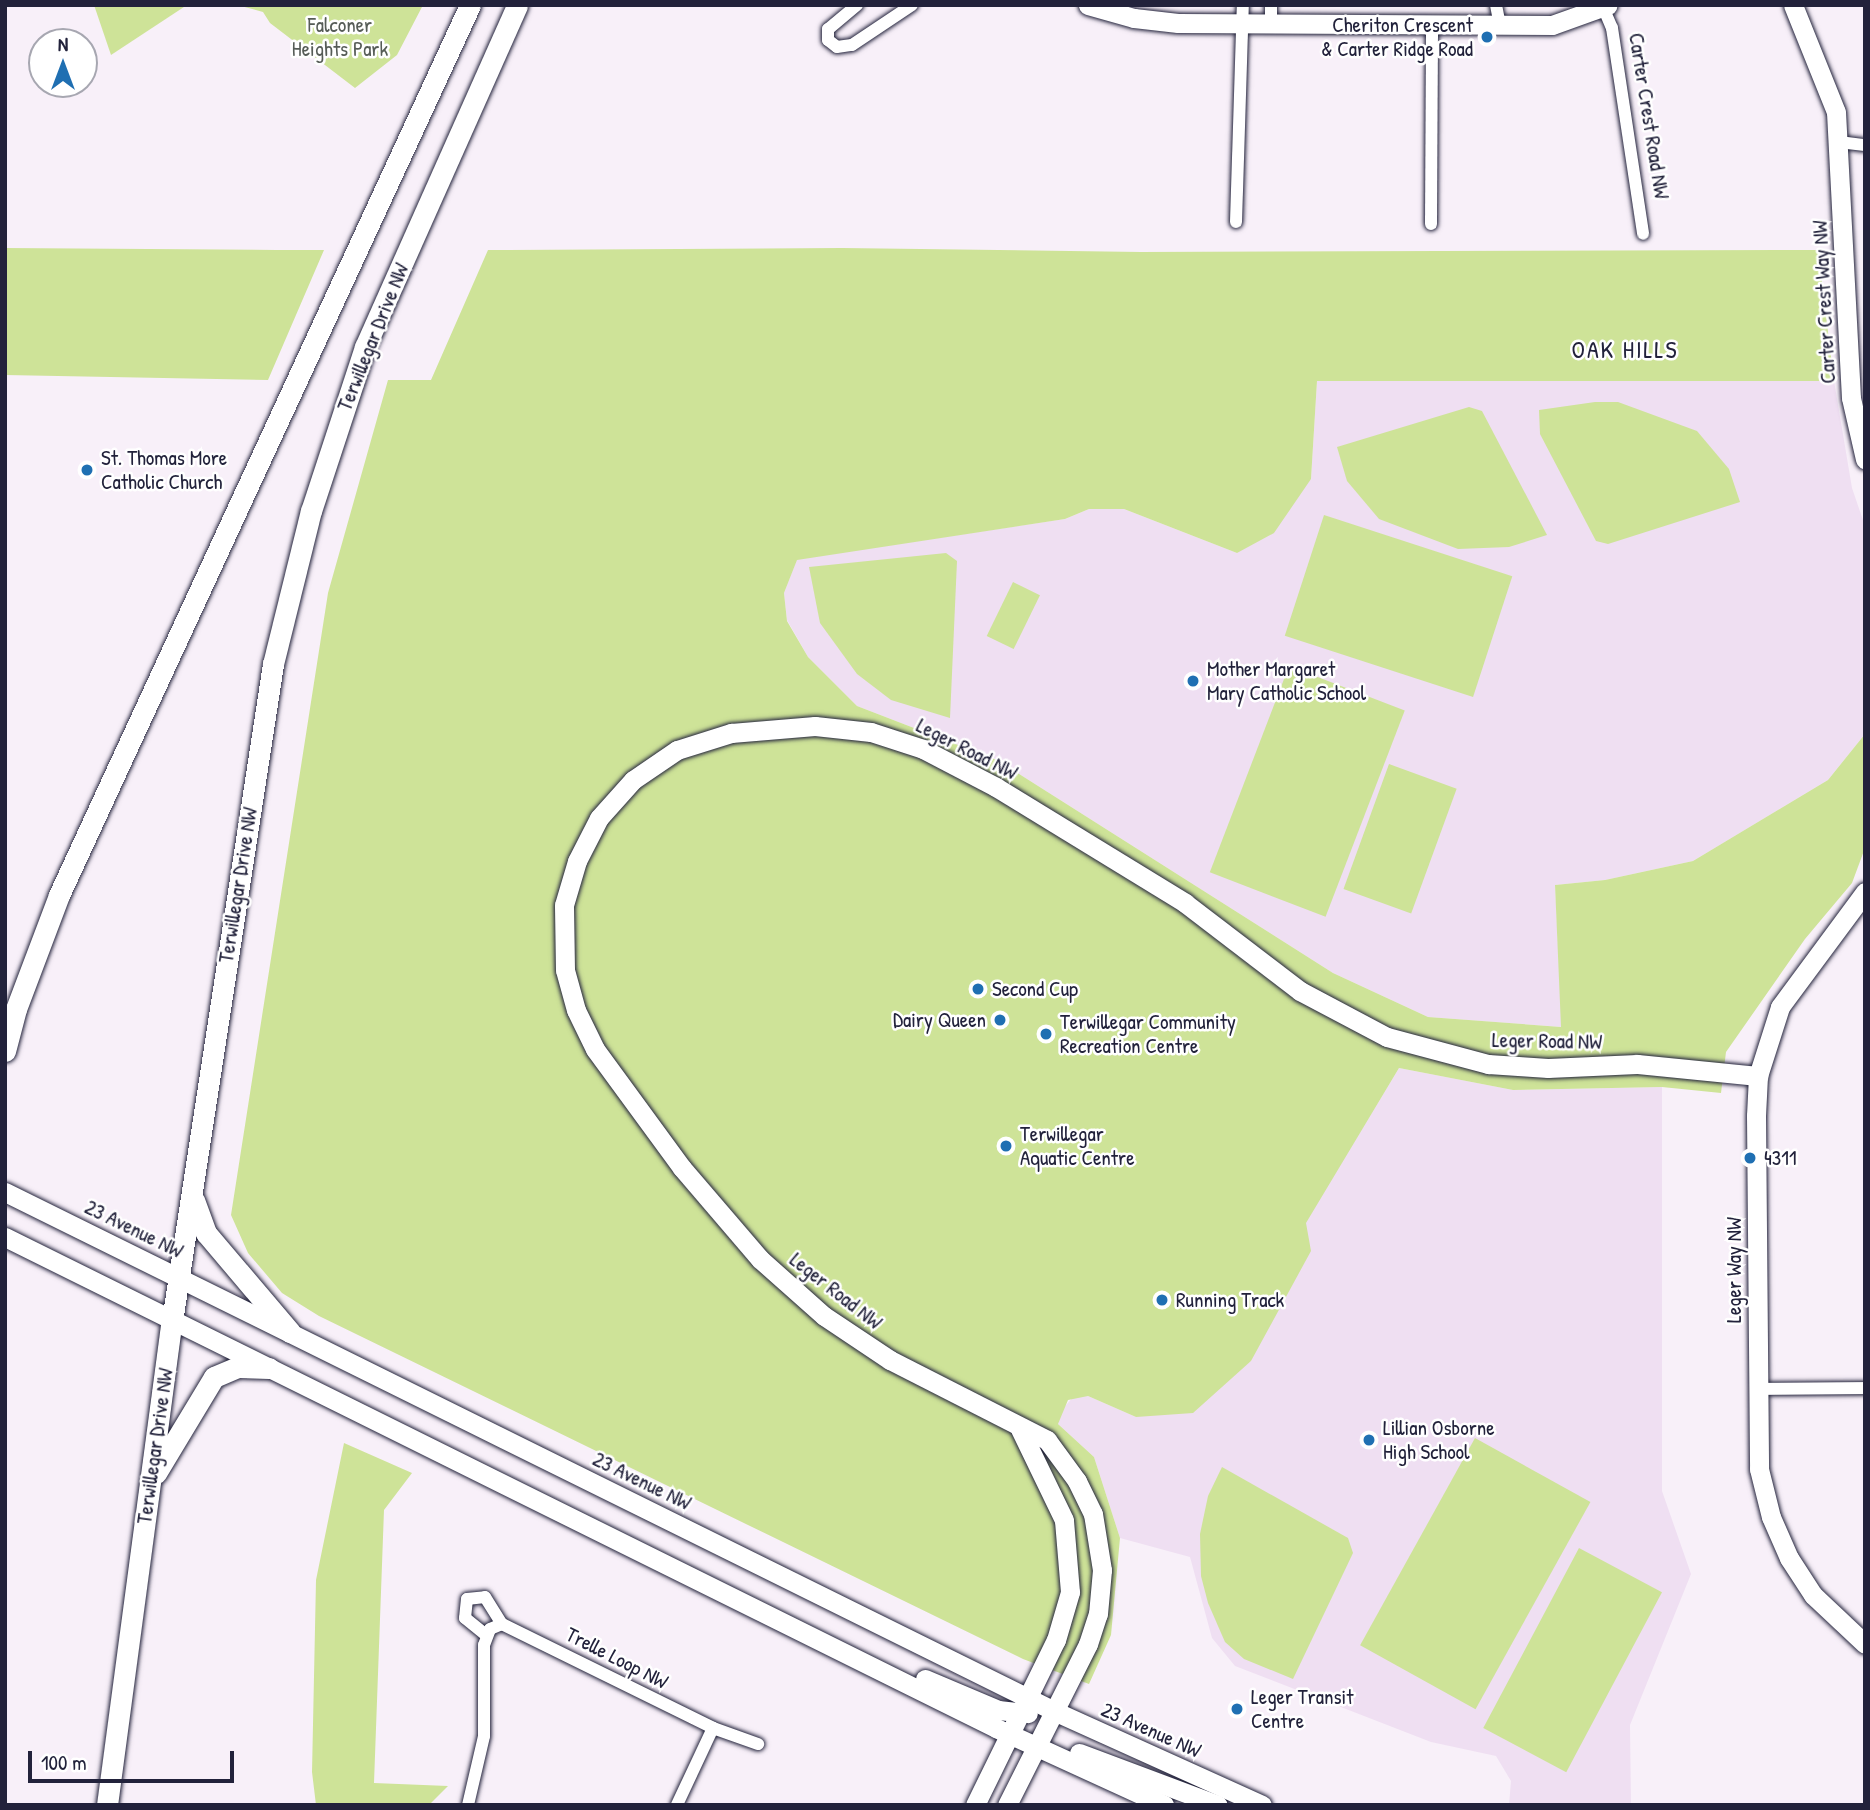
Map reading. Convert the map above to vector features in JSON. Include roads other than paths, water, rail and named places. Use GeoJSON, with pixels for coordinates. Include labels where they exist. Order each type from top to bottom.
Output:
{"type":"FeatureCollection","features":[{"type":"Feature","properties":{"kind":"main road"},"geometry":{"type":"LineString","coordinates":[[5,1051],[16,1009],[59,895],[470,5]]}},
{"type":"Feature","properties":{"kind":"main road","name":"Terwillegar Drive NW"},"geometry":{"type":"LineString","coordinates":[[107,1805],[172,1321],[273,664],[311,511],[365,347],[517,5]]}},
{"type":"Feature","properties":{"kind":"main road"},"geometry":{"type":"LineString","coordinates":[[192,1187],[196,1215],[206,1233],[290,1332]]}},
{"type":"Feature","properties":{"kind":"main road"},"geometry":{"type":"LineString","coordinates":[[150,1484],[214,1377],[238,1367],[270,1367]]}},
{"type":"Feature","properties":{"kind":"street"},"geometry":{"type":"LineString","coordinates":[[857,5],[828,29],[828,40],[837,47],[852,45],[912,5]]}},
{"type":"Feature","properties":{"kind":"street","name":"Carter Crest Road NW"},"geometry":{"type":"LineString","coordinates":[[1088,5],[1134,18],[1271,14],[1432,24],[1498,15],[1552,25],[1605,6],[1612,28],[1643,234]]}},
{"type":"Feature","properties":{"kind":"street","name":"Carter Crest Way NW"},"geometry":{"type":"LineString","coordinates":[[1793,5],[1836,112],[1851,398],[1865,459]]}},
{"type":"Feature","properties":{"kind":"street"},"geometry":{"type":"LineString","coordinates":[[1236,222],[1244,15]]}},
{"type":"Feature","properties":{"kind":"street"},"geometry":{"type":"LineString","coordinates":[[1431,224],[1432,24]]}},
{"type":"Feature","properties":{"kind":"street"},"geometry":{"type":"LineString","coordinates":[[1839,142],[1865,145]]}},
{"type":"Feature","properties":{"kind":"street","name":"Leger Road NW"},"geometry":{"type":"LineString","coordinates":[[1007,1805],[1035,1742],[1088,1644],[1098,1614],[1102,1570],[1098,1531],[1077,1481],[1047,1440],[1020,1429],[890,1360],[824,1316],[760,1259],[682,1168],[596,1049],[576,1010],[565,970],[562,927],[577,861],[615,798],[677,750],[731,733],[787,726],[845,728],[899,740],[996,787],[1185,904],[1300,991],[1387,1037],[1488,1064],[1548,1068],[1637,1064],[1758,1076]]}},
{"type":"Feature","properties":{"kind":"street","name":"Leger Way NW"},"geometry":{"type":"LineString","coordinates":[[1865,892],[1788,993],[1758,1076],[1757,1389],[1759,1469],[1771,1517],[1789,1558],[1813,1595],[1865,1644]]}},
{"type":"Feature","properties":{"kind":"street","name":"23 Avenue NW"},"geometry":{"type":"LineString","coordinates":[[5,1192],[290,1332],[1024,1705],[1054,1711],[1262,1805]]}},
{"type":"Feature","properties":{"kind":"street"},"geometry":{"type":"LineString","coordinates":[[5,1237],[1008,1733],[1218,1805]]}},
{"type":"Feature","properties":{"kind":"street"},"geometry":{"type":"LineString","coordinates":[[1757,1389],[1865,1388]]}},
{"type":"Feature","properties":{"kind":"street"},"geometry":{"type":"LineString","coordinates":[[975,1805],[1067,1613],[1072,1570],[1064,1520],[1020,1429]]}},
{"type":"Feature","properties":{"kind":"street","name":"Trelle Loop NW"},"geometry":{"type":"LineString","coordinates":[[486,1635],[465,1618],[467,1599],[485,1597],[502,1624],[713,1728],[758,1744]]}},
{"type":"Feature","properties":{"kind":"street"},"geometry":{"type":"LineString","coordinates":[[760,1611],[998,1710],[1024,1705]]}},
{"type":"Feature","properties":{"kind":"street"},"geometry":{"type":"LineString","coordinates":[[468,1805],[485,1724],[486,1635],[502,1624]]}},
{"type":"Feature","properties":{"kind":"street"},"geometry":{"type":"LineString","coordinates":[[677,1805],[713,1728]]}},
{"type":"Feature","properties":{"kind":"street"},"geometry":{"type":"LineString","coordinates":[[1035,1742],[1164,1805]]}},
{"type":"Feature","properties":{"kind":"place","name":"Cheriton Crescent & Carter Ridge Road"},"geometry":{"type":"Point","coordinates":[1487,37]}},
{"type":"Feature","properties":{"kind":"place","name":"St. Thomas More Catholic Church"},"geometry":{"type":"Point","coordinates":[87,470]}},
{"type":"Feature","properties":{"kind":"place","name":"Mother Margaret Mary Catholic School"},"geometry":{"type":"Point","coordinates":[1193,681]}},
{"type":"Feature","properties":{"kind":"place","name":"Second Cup"},"geometry":{"type":"Point","coordinates":[978,989]}},
{"type":"Feature","properties":{"kind":"place","name":"Dairy Queen"},"geometry":{"type":"Point","coordinates":[1000,1020]}},
{"type":"Feature","properties":{"kind":"place","name":"Terwillegar Community Recreation Centre"},"geometry":{"type":"Point","coordinates":[1046,1034]}},
{"type":"Feature","properties":{"kind":"place","name":"Terwillegar Aquatic Centre"},"geometry":{"type":"Point","coordinates":[1006,1146]}},
{"type":"Feature","properties":{"kind":"place","name":"4311"},"geometry":{"type":"Point","coordinates":[1750,1158]}},
{"type":"Feature","properties":{"kind":"place","name":"Running Track"},"geometry":{"type":"Point","coordinates":[1162,1300]}},
{"type":"Feature","properties":{"kind":"place","name":"Lillian Osborne High School"},"geometry":{"type":"Point","coordinates":[1369,1440]}},
{"type":"Feature","properties":{"kind":"place","name":"Leger Transit Centre"},"geometry":{"type":"Point","coordinates":[1237,1709]}},
{"type":"Feature","properties":{"kind":"district","name":"OAK HILLS"},"geometry":{"type":"Point","coordinates":[1625,350]}},
{"type":"Feature","properties":{"kind":"park label","name":"Falconer Heights Park"},"geometry":{"type":"Point","coordinates":[340,37]}}]}
